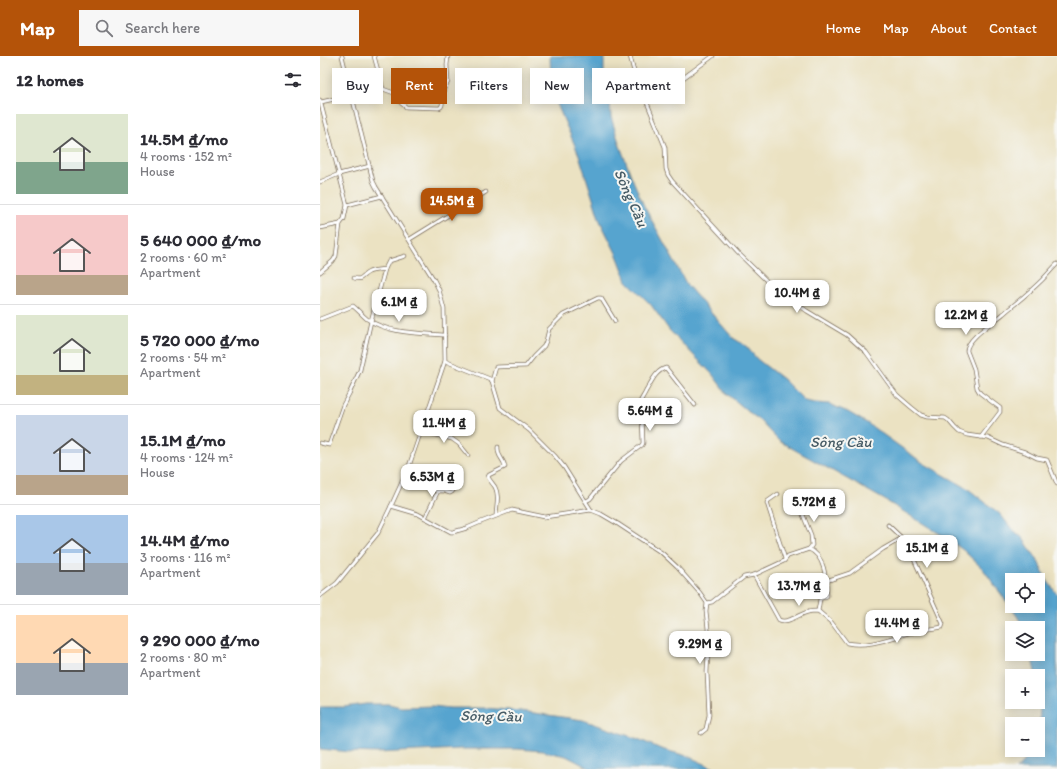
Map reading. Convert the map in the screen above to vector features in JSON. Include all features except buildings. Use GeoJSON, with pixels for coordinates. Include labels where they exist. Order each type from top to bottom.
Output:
{"type":"FeatureCollection","features":[{"type":"Feature","properties":{"kind":"street"},"geometry":{"type":"LineString","coordinates":[[342,56],[345,68]]}},
{"type":"Feature","properties":{"kind":"street"},"geometry":{"type":"LineString","coordinates":[[374,56],[377,68]]}},
{"type":"Feature","properties":{"kind":"street"},"geometry":{"type":"LineString","coordinates":[[383,90],[394,93],[403,105],[409,108],[437,109],[441,107],[444,89],[448,82],[448,56]]}},
{"type":"Feature","properties":{"kind":"street"},"geometry":{"type":"LineString","coordinates":[[630,56],[633,68]]}},
{"type":"Feature","properties":{"kind":"street"},"geometry":{"type":"LineString","coordinates":[[685,77],[713,56]]}},
{"type":"Feature","properties":{"kind":"street"},"geometry":{"type":"LineString","coordinates":[[320,272],[333,261],[336,256],[340,224],[344,219],[347,205],[320,101],[332,99]]}},
{"type":"Feature","properties":{"kind":"street"},"geometry":{"type":"LineString","coordinates":[[320,596],[337,583],[378,533],[408,469],[445,361],[444,309],[439,290],[373,181],[354,104]]}},
{"type":"Feature","properties":{"kind":"street"},"geometry":{"type":"LineString","coordinates":[[648,104],[665,147],[668,175],[672,181],[738,253],[773,287],[807,311],[847,335],[866,352],[897,395],[921,415],[927,417],[944,418],[948,420],[959,432],[967,435],[982,437],[1025,452],[1037,458],[1047,460],[1057,484]]}},
{"type":"Feature","properties":{"kind":"street"},"geometry":{"type":"LineString","coordinates":[[320,182],[339,174],[370,166]]}},
{"type":"Feature","properties":{"kind":"street"},"geometry":{"type":"LineString","coordinates":[[410,240],[486,192]]}},
{"type":"Feature","properties":{"kind":"street"},"geometry":{"type":"LineString","coordinates":[[347,205],[382,196]]}},
{"type":"Feature","properties":{"kind":"street"},"geometry":{"type":"LineString","coordinates":[[320,228],[340,224]]}},
{"type":"Feature","properties":{"kind":"street"},"geometry":{"type":"LineString","coordinates":[[320,443],[329,445],[343,405],[360,370],[370,321],[385,269],[389,261],[405,256]]}},
{"type":"Feature","properties":{"kind":"street"},"geometry":{"type":"LineString","coordinates":[[982,437],[1000,412],[1000,408],[980,393],[977,388],[974,369],[966,348],[984,329],[1037,285],[1057,264]]}},
{"type":"Feature","properties":{"kind":"street"},"geometry":{"type":"LineString","coordinates":[[354,278],[360,279],[368,272],[385,269]]}},
{"type":"Feature","properties":{"kind":"street"},"geometry":{"type":"LineString","coordinates":[[492,381],[496,367],[526,366],[544,346],[549,329],[566,313],[601,298],[615,321]]}},
{"type":"Feature","properties":{"kind":"street"},"geometry":{"type":"LineString","coordinates":[[320,319],[353,306],[370,321],[386,328],[445,336]]}},
{"type":"Feature","properties":{"kind":"street"},"geometry":{"type":"LineString","coordinates":[[445,361],[490,379],[494,383],[500,408],[529,430],[564,466],[591,510]]}},
{"type":"Feature","properties":{"kind":"street"},"geometry":{"type":"LineString","coordinates":[[586,502],[621,461],[642,445],[642,423],[639,403],[656,375],[666,368],[695,405]]}},
{"type":"Feature","properties":{"kind":"street"},"geometry":{"type":"LineString","coordinates":[[421,431],[452,439],[459,444],[468,455]]}},
{"type":"Feature","properties":{"kind":"street"},"geometry":{"type":"LineString","coordinates":[[496,516],[498,499],[495,487],[488,475],[504,467],[505,465],[498,453],[498,447]]}},
{"type":"Feature","properties":{"kind":"street"},"geometry":{"type":"LineString","coordinates":[[408,469],[433,480],[435,483],[434,490],[450,493],[458,483]]}},
{"type":"Feature","properties":{"kind":"street"},"geometry":{"type":"LineString","coordinates":[[425,518],[438,491]]}},
{"type":"Feature","properties":{"kind":"street"},"geometry":{"type":"LineString","coordinates":[[778,494],[767,503],[786,559]]}},
{"type":"Feature","properties":{"kind":"street"},"geometry":{"type":"LineString","coordinates":[[796,497],[811,535],[812,545],[810,549]]}},
{"type":"Feature","properties":{"kind":"street"},"geometry":{"type":"LineString","coordinates":[[391,506],[410,511],[451,532],[467,528],[514,510],[545,517],[591,510],[618,524],[662,553],[677,567],[707,603],[706,611],[708,635],[706,672],[709,715],[706,729],[701,733]]}},
{"type":"Feature","properties":{"kind":"street"},"geometry":{"type":"LineString","coordinates":[[754,575],[780,621],[794,618],[808,612],[818,611],[832,623],[849,644],[872,643],[889,640],[895,636],[942,627],[943,624],[911,551],[902,538],[888,525]]}},
{"type":"Feature","properties":{"kind":"street"},"geometry":{"type":"LineString","coordinates":[[826,580],[850,573],[883,549],[902,538]]}},
{"type":"Feature","properties":{"kind":"street"},"geometry":{"type":"LineString","coordinates":[[707,603],[712,602],[744,577],[754,575],[786,559],[788,556],[810,549],[817,554],[822,562],[826,580],[827,596],[820,599],[818,611]]}},
{"type":"Feature","properties":{"kind":"water","name":"Sông Cầu"},"geometry":{"type":"Polygon","coordinates":[[[550,56],[605,56],[604,68],[592,68],[592,104],[610,104],[611,117],[620,146],[644,206],[687,285],[733,338],[746,346],[757,359],[784,380],[805,401],[829,404],[848,412],[867,423],[923,463],[967,488],[1000,514],[1012,529],[1022,537],[1037,559],[1043,573],[1005,573],[1005,599],[983,569],[963,550],[945,537],[883,499],[779,441],[760,421],[727,394],[712,374],[670,331],[651,305],[627,281],[617,255],[600,221],[579,155],[557,104],[584,104],[584,68],[551,68],[550,56]]]}},
{"type":"Feature","properties":{"kind":"water","name":"Sông Cầu"},"geometry":{"type":"Polygon","coordinates":[[[1045,577],[1057,594],[1057,769],[1016,769],[1026,757],[1045,757],[1045,717],[1040,717],[1040,709],[1045,709],[1045,669],[1034,669],[1033,661],[1045,661],[1045,621],[1020,621],[1015,613],[1045,613],[1045,577]]]}},
{"type":"Feature","properties":{"kind":"water","name":"Sông Cầu"},"geometry":{"type":"Polygon","coordinates":[[[366,704],[389,704],[401,707],[433,706],[450,708],[485,708],[520,711],[583,720],[638,739],[661,749],[687,756],[716,769],[591,769],[566,756],[542,751],[518,749],[460,749],[377,753],[320,749],[320,707],[344,707],[366,704]]]}}]}
